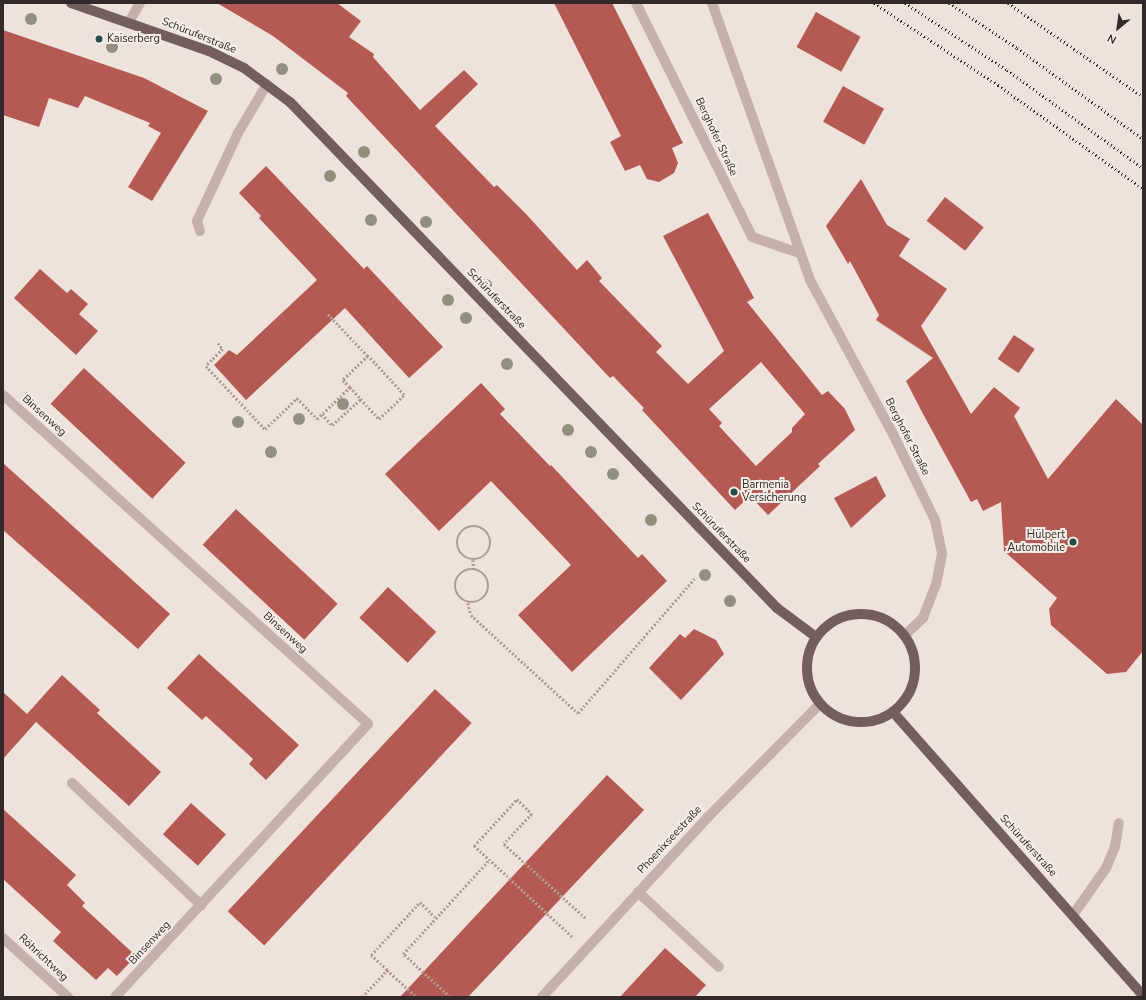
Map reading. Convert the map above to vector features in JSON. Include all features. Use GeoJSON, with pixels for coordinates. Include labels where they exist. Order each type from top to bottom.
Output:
{"type":"FeatureCollection","features":[{"type":"Feature","properties":{"kind":"main road","name":"Schüruferstraße"},"geometry":{"type":"LineString","coordinates":[[71,3],[209,51],[244,68],[290,102],[777,608],[816,637]]}},
{"type":"Feature","properties":{"kind":"main road"},"geometry":{"type":"LineString","coordinates":[[860,613],[877,616],[893,623],[905,635],[913,651],[915,674],[913,685],[906,700],[894,712],[879,720],[863,723],[847,721],[832,715],[820,704],[810,689],[806,671],[808,653],[816,637],[828,624],[843,616],[860,613]]}},
{"type":"Feature","properties":{"kind":"main road","name":"Schüruferstraße"},"geometry":{"type":"LineString","coordinates":[[894,712],[1143,996]]}},
{"type":"Feature","properties":{"kind":"street"},"geometry":{"type":"LineString","coordinates":[[129,22],[140,3]]}},
{"type":"Feature","properties":{"kind":"street","name":"Berghofer Straße"},"geometry":{"type":"LineString","coordinates":[[636,3],[752,237],[799,253]]}},
{"type":"Feature","properties":{"kind":"street","name":"Berghofer Straße"},"geometry":{"type":"LineString","coordinates":[[712,3],[799,253],[810,280],[892,432],[935,520],[942,554],[936,584],[923,618],[905,635]]}},
{"type":"Feature","properties":{"kind":"street"},"geometry":{"type":"LineString","coordinates":[[200,231],[197,221],[238,133],[267,84]]}},
{"type":"Feature","properties":{"kind":"street","name":"Binsenweg"},"geometry":{"type":"LineString","coordinates":[[3,395],[368,724],[115,997]]}},
{"type":"Feature","properties":{"kind":"street","name":"Phoenixseestraße"},"geometry":{"type":"LineString","coordinates":[[542,997],[638,892],[787,734],[820,704]]}},
{"type":"Feature","properties":{"kind":"street"},"geometry":{"type":"LineString","coordinates":[[72,783],[201,905]]}},
{"type":"Feature","properties":{"kind":"street"},"geometry":{"type":"LineString","coordinates":[[1073,915],[1106,868],[1115,847],[1119,823]]}},
{"type":"Feature","properties":{"kind":"street"},"geometry":{"type":"LineString","coordinates":[[638,892],[719,967]]}},
{"type":"Feature","properties":{"kind":"street","name":"Röhrichtweg"},"geometry":{"type":"LineString","coordinates":[[3,938],[68,997]]}},
{"type":"Feature","properties":{"kind":"path"},"geometry":{"type":"LineString","coordinates":[[328,314],[368,356],[404,395],[379,418],[343,380],[368,356]]}},
{"type":"Feature","properties":{"kind":"path"},"geometry":{"type":"LineString","coordinates":[[218,343],[223,349],[206,366],[265,428],[297,398],[316,419],[350,387]]}},
{"type":"Feature","properties":{"kind":"path"},"geometry":{"type":"LineString","coordinates":[[322,414],[332,425],[361,399]]}},
{"type":"Feature","properties":{"kind":"path"},"geometry":{"type":"LineString","coordinates":[[478,526],[487,533],[491,543],[487,553],[473,560],[459,552],[457,541],[462,530],[478,526]]}},
{"type":"Feature","properties":{"kind":"path"},"geometry":{"type":"LineString","coordinates":[[473,560],[474,569]]}},
{"type":"Feature","properties":{"kind":"path"},"geometry":{"type":"LineString","coordinates":[[468,603],[483,599],[489,590],[484,574],[474,569],[463,572],[456,581],[459,597],[468,603],[471,614],[578,713],[696,577]]}},
{"type":"Feature","properties":{"kind":"path"},"geometry":{"type":"LineString","coordinates":[[585,950],[474,846],[517,799],[532,814],[504,844],[601,933]]}},
{"type":"Feature","properties":{"kind":"path"},"geometry":{"type":"LineString","coordinates":[[450,997],[403,954],[435,917],[489,860]]}},
{"type":"Feature","properties":{"kind":"path"},"geometry":{"type":"LineString","coordinates":[[417,997],[371,955],[420,902],[435,917]]}},
{"type":"Feature","properties":{"kind":"path"},"geometry":{"type":"LineString","coordinates":[[362,997],[387,970]]}},
{"type":"Feature","properties":{"kind":"building"},"geometry":{"type":"Polygon","coordinates":[[[217,3],[337,3],[361,21],[349,37],[374,54],[373,57],[420,110],[464,70],[478,84],[435,126],[494,187],[497,185],[526,214],[577,270],[587,260],[602,278],[599,281],[662,346],[656,352],[688,384],[724,351],[663,236],[708,213],[754,298],[747,302],[822,395],[828,391],[845,409],[855,430],[818,464],[820,466],[768,515],[750,496],[735,510],[642,410],[644,408],[613,376],[610,378],[346,96],[348,93],[273,36],[217,3]],[[761,362],[709,409],[722,423],[719,426],[756,466],[792,432],[792,428],[805,414],[761,362]]]}},
{"type":"Feature","properties":{"kind":"building"},"geometry":{"type":"Polygon","coordinates":[[[554,3],[612,3],[683,143],[672,148],[678,163],[674,173],[659,182],[647,179],[640,165],[625,171],[610,142],[621,136],[554,3]]]}},
{"type":"Feature","properties":{"kind":"building"},"geometry":{"type":"Polygon","coordinates":[[[816,12],[861,37],[841,72],[797,47],[816,12]]]}},
{"type":"Feature","properties":{"kind":"building"},"geometry":{"type":"Polygon","coordinates":[[[3,30],[144,78],[208,111],[152,201],[128,187],[161,133],[148,126],[150,123],[85,96],[78,108],[49,98],[39,127],[3,115],[3,30]]]}},
{"type":"Feature","properties":{"kind":"building"},"geometry":{"type":"Polygon","coordinates":[[[843,86],[884,109],[864,145],[823,122],[843,86]]]}},
{"type":"Feature","properties":{"kind":"building"},"geometry":{"type":"Polygon","coordinates":[[[266,166],[364,269],[367,266],[443,347],[409,378],[345,308],[246,400],[214,365],[229,350],[237,355],[317,280],[259,218],[261,216],[239,193],[266,166]]]}},
{"type":"Feature","properties":{"kind":"building"},"geometry":{"type":"Polygon","coordinates":[[[861,179],[887,225],[910,239],[899,256],[947,289],[921,326],[971,414],[994,387],[1020,408],[1014,416],[1048,479],[1116,399],[1143,425],[1143,651],[1126,672],[1107,674],[1051,625],[1049,609],[1057,598],[1004,551],[1001,502],[983,511],[977,499],[971,502],[922,412],[906,381],[933,358],[876,320],[879,315],[850,261],[848,264],[826,226],[861,179]]]}},
{"type":"Feature","properties":{"kind":"building"},"geometry":{"type":"Polygon","coordinates":[[[945,197],[984,227],[965,251],[927,221],[945,197]]]}},
{"type":"Feature","properties":{"kind":"building"},"geometry":{"type":"Polygon","coordinates":[[[40,269],[67,293],[71,289],[88,304],[79,314],[98,331],[76,355],[14,298],[40,269]]]}},
{"type":"Feature","properties":{"kind":"building"},"geometry":{"type":"Polygon","coordinates":[[[1014,335],[1035,349],[1019,373],[998,359],[1014,335]]]}},
{"type":"Feature","properties":{"kind":"building"},"geometry":{"type":"Polygon","coordinates":[[[84,368],[186,463],[152,499],[51,404],[84,368]]]}},
{"type":"Feature","properties":{"kind":"building"},"geometry":{"type":"Polygon","coordinates":[[[481,383],[505,409],[500,414],[550,466],[551,465],[638,558],[642,554],[667,581],[572,672],[518,615],[571,565],[491,481],[439,531],[385,474],[481,383]]]}},
{"type":"Feature","properties":{"kind":"building"},"geometry":{"type":"Polygon","coordinates":[[[3,463],[170,614],[138,649],[3,530],[3,463]]]}},
{"type":"Feature","properties":{"kind":"building"},"geometry":{"type":"Polygon","coordinates":[[[876,476],[886,496],[851,528],[834,498],[876,476]]]}},
{"type":"Feature","properties":{"kind":"building"},"geometry":{"type":"Polygon","coordinates":[[[236,509],[338,604],[304,640],[203,545],[236,509]]]}},
{"type":"Feature","properties":{"kind":"building"},"geometry":{"type":"Polygon","coordinates":[[[388,587],[436,632],[408,663],[359,618],[388,587]]]}},
{"type":"Feature","properties":{"kind":"building"},"geometry":{"type":"Polygon","coordinates":[[[694,629],[716,640],[724,654],[681,700],[649,668],[680,634],[685,638],[694,629]]]}},
{"type":"Feature","properties":{"kind":"building"},"geometry":{"type":"Polygon","coordinates":[[[199,654],[299,745],[266,780],[249,764],[253,759],[206,716],[202,720],[167,688],[199,654]]]}},
{"type":"Feature","properties":{"kind":"building"},"geometry":{"type":"Polygon","coordinates":[[[62,675],[100,710],[97,713],[161,772],[129,806],[36,722],[3,759],[3,692],[27,714],[62,675]]]}},
{"type":"Feature","properties":{"kind":"building"},"geometry":{"type":"Polygon","coordinates":[[[435,689],[472,723],[264,945],[228,911],[435,689]]]}},
{"type":"Feature","properties":{"kind":"building"},"geometry":{"type":"Polygon","coordinates":[[[607,775],[644,810],[468,997],[400,997],[607,775]]]}},
{"type":"Feature","properties":{"kind":"building"},"geometry":{"type":"Polygon","coordinates":[[[191,803],[226,834],[198,866],[163,834],[191,803]]]}},
{"type":"Feature","properties":{"kind":"building"},"geometry":{"type":"Polygon","coordinates":[[[3,809],[76,875],[67,885],[85,903],[82,906],[136,956],[117,976],[108,968],[96,980],[53,941],[61,932],[3,879],[3,809]]]}},
{"type":"Feature","properties":{"kind":"building"},"geometry":{"type":"Polygon","coordinates":[[[665,948],[706,985],[695,997],[620,997],[665,948]]]}},
{"type":"Feature","properties":{"kind":"railway"},"geometry":{"type":"LineString","coordinates":[[874,3],[998,85],[1143,189]]}},
{"type":"Feature","properties":{"kind":"railway"},"geometry":{"type":"LineString","coordinates":[[905,3],[1007,70],[1143,168]]}},
{"type":"Feature","properties":{"kind":"railway"},"geometry":{"type":"LineString","coordinates":[[949,3],[1017,48],[1143,139]]}},
{"type":"Feature","properties":{"kind":"railway"},"geometry":{"type":"LineString","coordinates":[[1008,3],[1143,97]]}},
{"type":"Feature","properties":{"kind":"place","name":"Kaiserberg"},"geometry":{"type":"Point","coordinates":[99,39]}},
{"type":"Feature","properties":{"kind":"place","name":"Barmenia Versicherung"},"geometry":{"type":"Point","coordinates":[734,492]}},
{"type":"Feature","properties":{"kind":"place","name":"Hülpert Automobile"},"geometry":{"type":"Point","coordinates":[1073,542]}}]}
